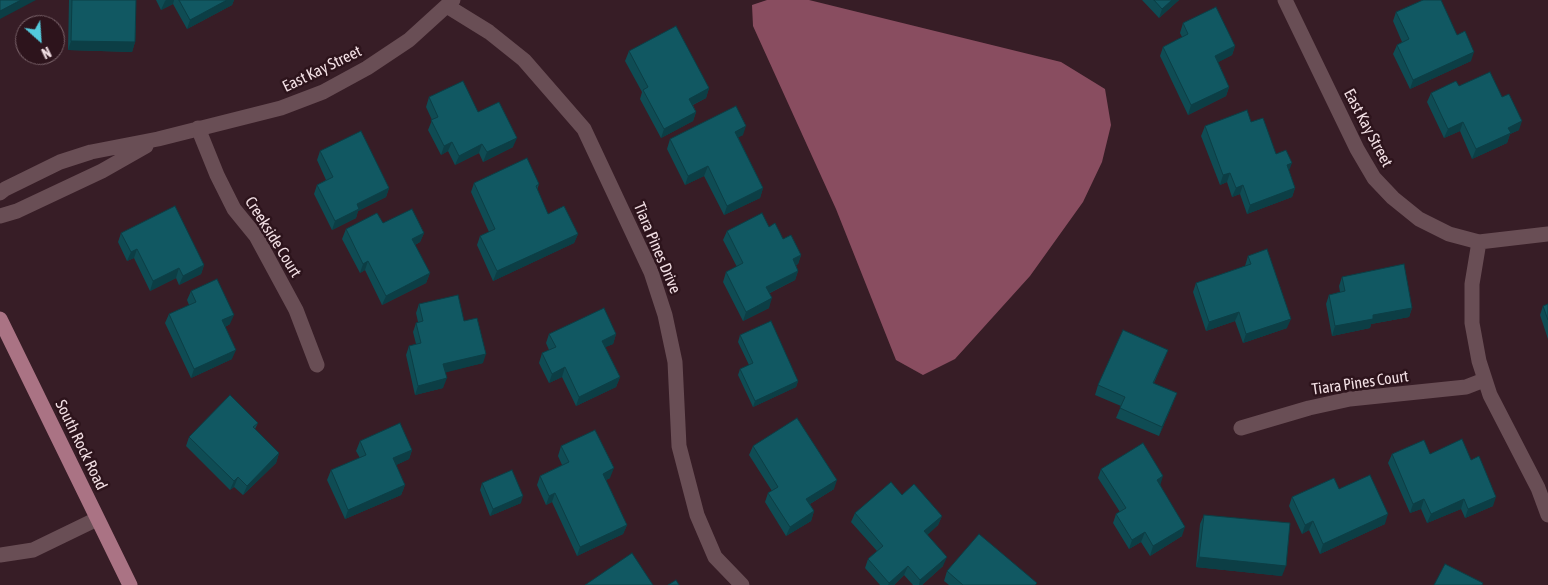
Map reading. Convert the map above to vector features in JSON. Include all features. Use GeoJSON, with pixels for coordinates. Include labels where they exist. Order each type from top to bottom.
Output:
{"type":"FeatureCollection","features":[{"type":"Feature","properties":{"kind":"main road","name":"South Rock Road"},"geometry":{"type":"LineString","coordinates":[[0,319],[130,585]]}},
{"type":"Feature","properties":{"kind":"street","name":"East Kay Street"},"geometry":{"type":"LineString","coordinates":[[1286,0],[1357,149],[1374,178],[1393,198],[1419,219],[1450,234],[1479,242],[1548,234]]}},
{"type":"Feature","properties":{"kind":"street","name":"East Kay Street"},"geometry":{"type":"LineString","coordinates":[[0,193],[60,162],[91,152],[158,139],[281,108],[323,92],[368,68],[409,40],[450,3]]}},
{"type":"Feature","properties":{"kind":"street","name":"Tiara Pines Drive"},"geometry":{"type":"LineString","coordinates":[[450,3],[524,60],[584,129],[651,272],[665,315],[675,362],[679,446],[697,515],[715,557],[742,585]]}},
{"type":"Feature","properties":{"kind":"street","name":"Creekside Court"},"geometry":{"type":"LineString","coordinates":[[198,128],[234,209],[256,236],[296,310],[317,364]]}},
{"type":"Feature","properties":{"kind":"street","name":"East Kay Street"},"geometry":{"type":"LineString","coordinates":[[0,216],[17,211],[102,171],[158,139]]}},
{"type":"Feature","properties":{"kind":"street"},"geometry":{"type":"LineString","coordinates":[[1479,242],[1472,284],[1472,323],[1479,361],[1490,396],[1538,488],[1548,516]]}},
{"type":"Feature","properties":{"kind":"street","name":"Tiara Pines Court"},"geometry":{"type":"LineString","coordinates":[[1241,428],[1309,408],[1350,399],[1466,386],[1484,380]]}},
{"type":"Feature","properties":{"kind":"street"},"geometry":{"type":"LineString","coordinates":[[0,555],[33,550],[97,519]]}},
{"type":"Feature","properties":{"kind":"shaded area"},"geometry":{"type":"Polygon","coordinates":[[[767,0],[809,0],[1061,62],[1105,89],[1111,125],[1102,162],[1083,202],[1030,276],[955,359],[923,375],[896,360],[836,209],[753,26],[752,5],[767,0]]]}},
{"type":"Feature","properties":{"kind":"building"},"geometry":{"type":"Polygon","coordinates":[[[0,0],[21,0],[0,11],[0,0]]]}},
{"type":"Feature","properties":{"kind":"building"},"geometry":{"type":"Polygon","coordinates":[[[72,0],[136,0],[135,42],[71,41],[72,0]]]}},
{"type":"Feature","properties":{"kind":"building"},"geometry":{"type":"Polygon","coordinates":[[[179,0],[227,0],[190,20],[179,0]]]}},
{"type":"Feature","properties":{"kind":"building"},"geometry":{"type":"Polygon","coordinates":[[[1154,0],[1172,0],[1162,9],[1154,0]]]}},
{"type":"Feature","properties":{"kind":"building"},"geometry":{"type":"Polygon","coordinates":[[[1423,0],[1441,0],[1457,35],[1465,31],[1474,52],[1413,80],[1397,45],[1409,39],[1396,12],[1423,0]]]}},
{"type":"Feature","properties":{"kind":"building"},"geometry":{"type":"Polygon","coordinates":[[[1216,7],[1235,46],[1215,56],[1229,87],[1191,105],[1163,47],[1188,34],[1183,23],[1216,7]]]}},
{"type":"Feature","properties":{"kind":"building"},"geometry":{"type":"Polygon","coordinates":[[[676,26],[709,88],[689,99],[696,112],[664,129],[643,90],[648,87],[629,51],[676,26]]]}},
{"type":"Feature","properties":{"kind":"building"},"geometry":{"type":"Polygon","coordinates":[[[1490,72],[1502,97],[1509,94],[1522,121],[1508,128],[1511,133],[1476,149],[1463,122],[1448,129],[1431,93],[1456,81],[1459,86],[1490,72]]]}},
{"type":"Feature","properties":{"kind":"building"},"geometry":{"type":"Polygon","coordinates":[[[463,81],[478,112],[499,102],[517,138],[487,152],[482,144],[459,156],[452,142],[444,146],[431,120],[438,117],[429,97],[463,81]]]}},
{"type":"Feature","properties":{"kind":"building"},"geometry":{"type":"Polygon","coordinates":[[[736,106],[746,126],[735,132],[763,188],[727,206],[708,166],[688,176],[670,139],[736,106]]]}},
{"type":"Feature","properties":{"kind":"building"},"geometry":{"type":"Polygon","coordinates":[[[1247,110],[1251,122],[1263,118],[1276,154],[1286,150],[1292,163],[1287,165],[1295,188],[1250,205],[1243,185],[1236,188],[1230,173],[1223,175],[1205,126],[1247,110]]]}},
{"type":"Feature","properties":{"kind":"building"},"geometry":{"type":"Polygon","coordinates":[[[361,131],[389,188],[357,204],[359,209],[335,221],[317,185],[333,177],[320,151],[361,131]]]}},
{"type":"Feature","properties":{"kind":"building"},"geometry":{"type":"Polygon","coordinates":[[[527,158],[539,184],[536,186],[548,214],[564,206],[578,234],[497,271],[480,236],[495,229],[474,183],[527,158]]]}},
{"type":"Feature","properties":{"kind":"building"},"geometry":{"type":"Polygon","coordinates":[[[175,206],[204,265],[183,276],[179,268],[153,281],[137,249],[131,252],[121,233],[175,206]]]}},
{"type":"Feature","properties":{"kind":"building"},"geometry":{"type":"Polygon","coordinates":[[[412,209],[424,233],[412,239],[430,273],[386,296],[368,261],[363,264],[346,229],[377,213],[383,223],[412,209]]]}},
{"type":"Feature","properties":{"kind":"building"},"geometry":{"type":"Polygon","coordinates":[[[762,213],[769,227],[775,223],[783,239],[791,235],[801,255],[793,259],[798,271],[766,287],[772,298],[746,312],[726,272],[743,263],[727,231],[762,213]]]}},
{"type":"Feature","properties":{"kind":"building"},"geometry":{"type":"Polygon","coordinates":[[[1267,249],[1291,319],[1246,334],[1239,312],[1209,322],[1196,283],[1251,264],[1248,256],[1267,249]]]}},
{"type":"Feature","properties":{"kind":"building"},"geometry":{"type":"Polygon","coordinates":[[[1404,264],[1412,308],[1373,315],[1373,319],[1335,326],[1329,295],[1345,291],[1342,277],[1404,264]]]}},
{"type":"Feature","properties":{"kind":"building"},"geometry":{"type":"Polygon","coordinates":[[[217,279],[234,315],[222,320],[236,350],[194,369],[169,314],[196,302],[191,291],[217,279]]]}},
{"type":"Feature","properties":{"kind":"building"},"geometry":{"type":"Polygon","coordinates":[[[458,295],[464,321],[477,318],[486,354],[443,364],[447,378],[418,386],[409,346],[421,343],[416,323],[423,321],[419,304],[458,295]]]}},
{"type":"Feature","properties":{"kind":"building"},"geometry":{"type":"Polygon","coordinates":[[[1548,304],[1548,320],[1543,306],[1548,304]]]}},
{"type":"Feature","properties":{"kind":"building"},"geometry":{"type":"Polygon","coordinates":[[[604,308],[616,334],[602,341],[620,377],[579,397],[565,367],[552,374],[542,353],[556,347],[549,334],[604,308]]]}},
{"type":"Feature","properties":{"kind":"building"},"geometry":{"type":"Polygon","coordinates":[[[771,321],[798,381],[755,401],[740,369],[753,363],[740,335],[771,321]]]}},
{"type":"Feature","properties":{"kind":"building"},"geometry":{"type":"Polygon","coordinates":[[[1123,330],[1168,350],[1153,383],[1177,393],[1162,427],[1120,408],[1125,397],[1098,385],[1123,330]]]}},
{"type":"Feature","properties":{"kind":"building"},"geometry":{"type":"Polygon","coordinates":[[[230,395],[258,423],[253,427],[279,453],[247,486],[238,477],[234,481],[189,437],[230,395]]]}},
{"type":"Feature","properties":{"kind":"building"},"geometry":{"type":"Polygon","coordinates":[[[797,418],[837,480],[806,499],[814,511],[790,527],[768,493],[778,487],[753,446],[797,418]]]}},
{"type":"Feature","properties":{"kind":"building"},"geometry":{"type":"Polygon","coordinates":[[[400,423],[412,450],[393,458],[405,485],[348,510],[331,470],[366,455],[360,441],[400,423]]]}},
{"type":"Feature","properties":{"kind":"building"},"geometry":{"type":"Polygon","coordinates":[[[595,430],[614,468],[603,474],[627,525],[580,547],[555,493],[549,496],[540,476],[569,462],[561,446],[595,430]]]}},
{"type":"Feature","properties":{"kind":"building"},"geometry":{"type":"Polygon","coordinates":[[[1462,439],[1471,460],[1479,456],[1496,497],[1468,509],[1464,499],[1431,514],[1424,499],[1413,504],[1392,454],[1424,440],[1430,454],[1462,439]]]}},
{"type":"Feature","properties":{"kind":"building"},"geometry":{"type":"Polygon","coordinates":[[[1143,443],[1163,476],[1157,480],[1185,527],[1153,546],[1145,532],[1132,540],[1116,514],[1126,508],[1101,469],[1143,443]]]}},
{"type":"Feature","properties":{"kind":"building"},"geometry":{"type":"Polygon","coordinates":[[[512,470],[523,496],[493,509],[482,483],[512,470]]]}},
{"type":"Feature","properties":{"kind":"building"},"geometry":{"type":"Polygon","coordinates":[[[1370,475],[1388,514],[1323,544],[1313,521],[1305,525],[1292,497],[1334,478],[1339,489],[1370,475]]]}},
{"type":"Feature","properties":{"kind":"building"},"geometry":{"type":"Polygon","coordinates":[[[891,482],[902,495],[914,484],[942,516],[924,531],[947,557],[920,580],[908,566],[889,583],[868,559],[883,546],[855,513],[891,482]]]}},
{"type":"Feature","properties":{"kind":"building"},"geometry":{"type":"Polygon","coordinates":[[[1204,515],[1290,523],[1286,566],[1199,557],[1204,515]]]}},
{"type":"Feature","properties":{"kind":"building"},"geometry":{"type":"Polygon","coordinates":[[[979,534],[1037,583],[1035,585],[963,585],[947,571],[979,534]]]}},
{"type":"Feature","properties":{"kind":"building"},"geometry":{"type":"Polygon","coordinates":[[[632,553],[653,585],[585,585],[632,553]]]}},
{"type":"Feature","properties":{"kind":"building"},"geometry":{"type":"Polygon","coordinates":[[[1445,564],[1483,583],[1482,585],[1434,585],[1445,564]]]}},
{"type":"Feature","properties":{"kind":"building"},"geometry":{"type":"Polygon","coordinates":[[[676,580],[679,585],[668,585],[676,580]]]}}]}
